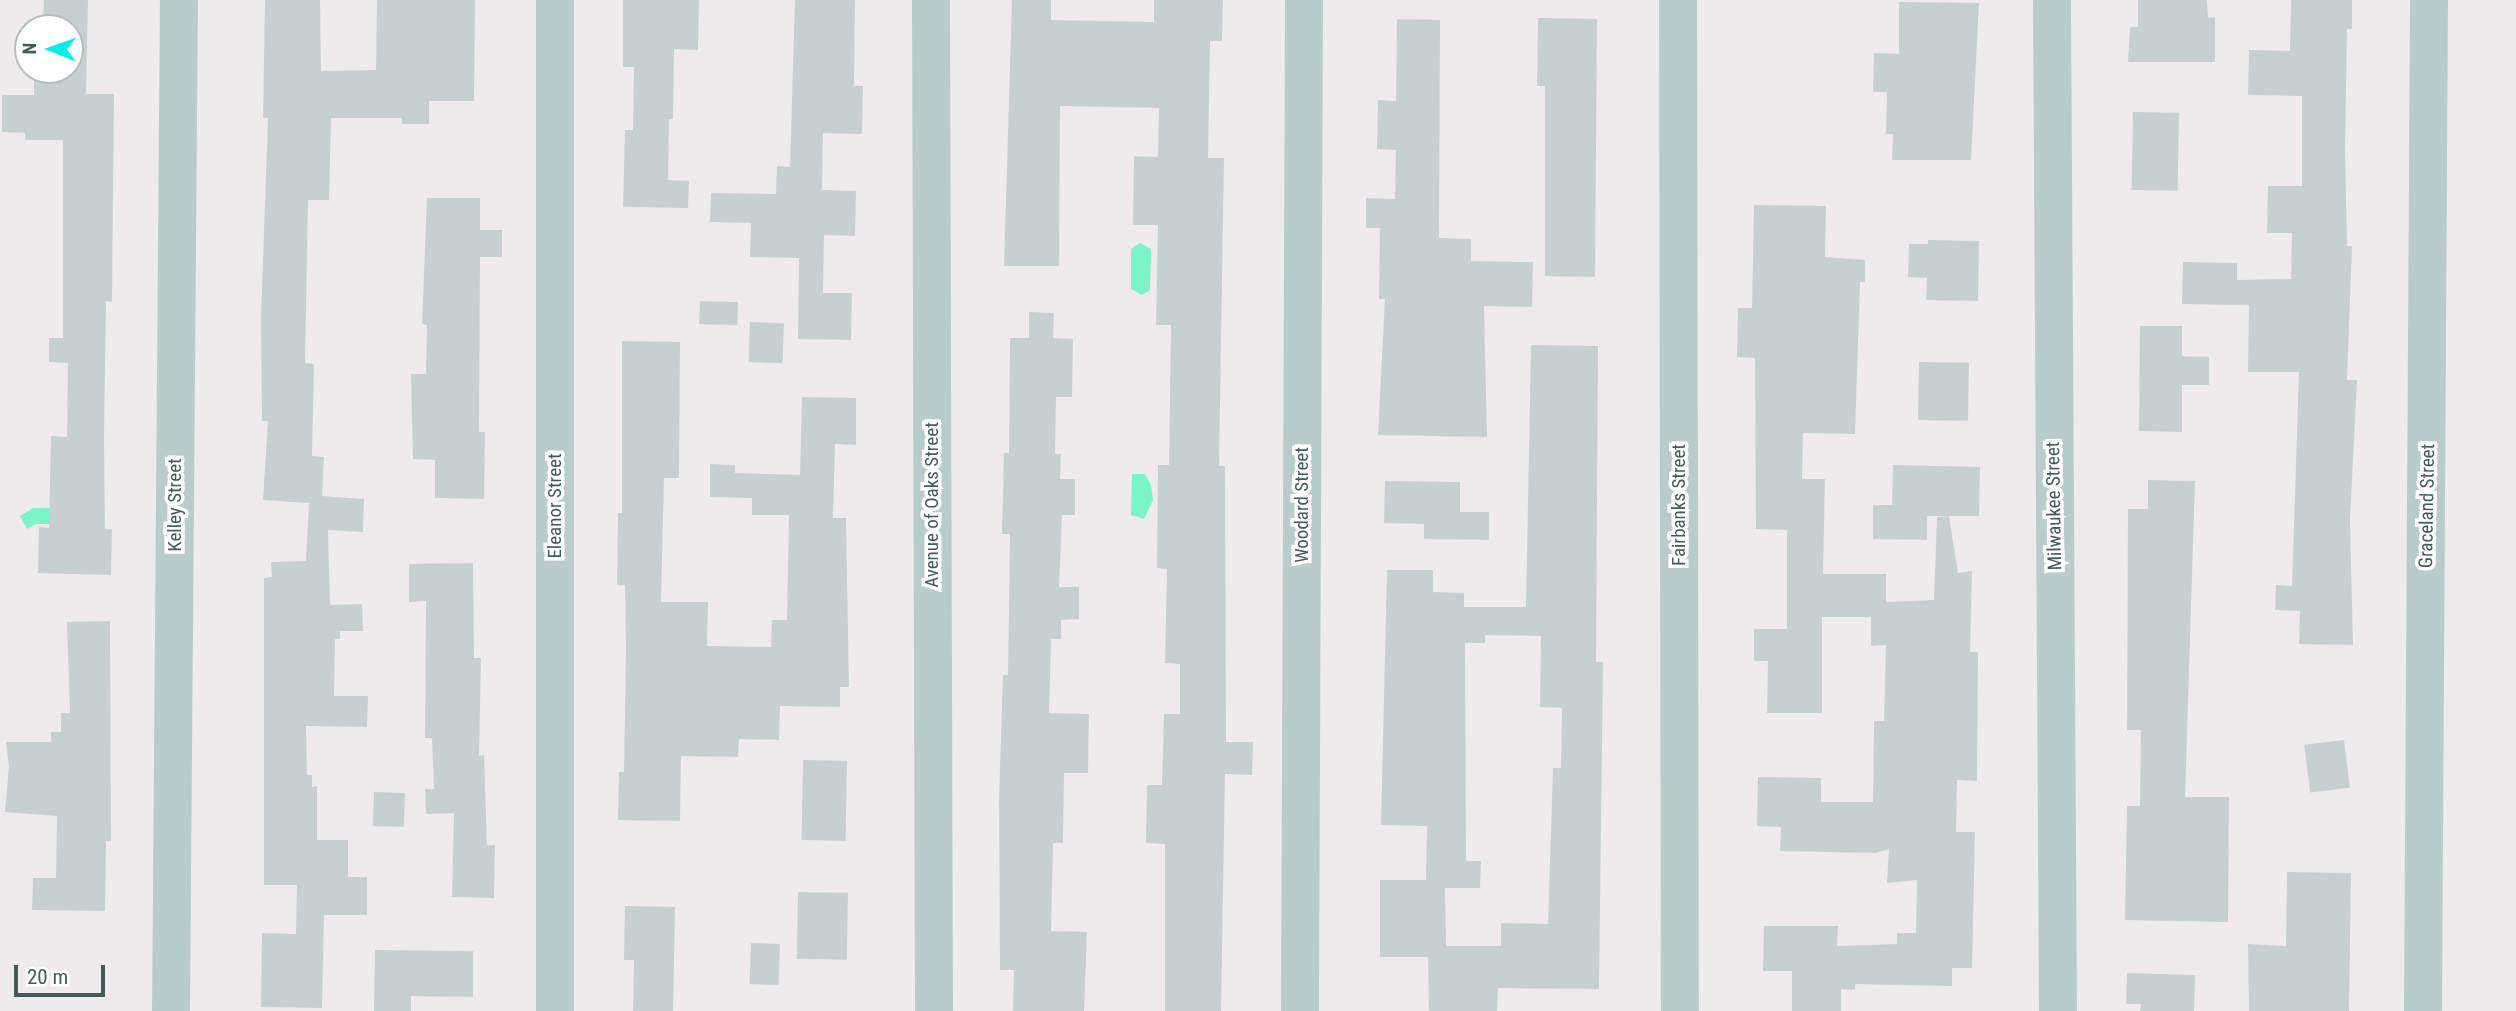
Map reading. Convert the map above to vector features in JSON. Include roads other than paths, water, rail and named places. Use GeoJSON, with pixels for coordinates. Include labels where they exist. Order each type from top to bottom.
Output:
{"type":"FeatureCollection","features":[{"type":"Feature","properties":{"kind":"street","name":"Kelley Street"},"geometry":{"type":"LineString","coordinates":[[171,1011],[179,0]]}},
{"type":"Feature","properties":{"kind":"street","name":"Eleanor Street"},"geometry":{"type":"LineString","coordinates":[[555,0],[555,1011]]}},
{"type":"Feature","properties":{"kind":"street","name":"Avenue of Oaks Street"},"geometry":{"type":"LineString","coordinates":[[931,0],[933,1011]]}},
{"type":"Feature","properties":{"kind":"street","name":"Woodard Street"},"geometry":{"type":"LineString","coordinates":[[1300,1011],[1304,0]]}},
{"type":"Feature","properties":{"kind":"street","name":"Fairbanks Street"},"geometry":{"type":"LineString","coordinates":[[1678,0],[1680,1011]]}},
{"type":"Feature","properties":{"kind":"street","name":"Milwaukee Street"},"geometry":{"type":"LineString","coordinates":[[2052,0],[2058,1011]]}},
{"type":"Feature","properties":{"kind":"street","name":"Graceland Street"},"geometry":{"type":"LineString","coordinates":[[2423,1011],[2429,0]]}}]}
